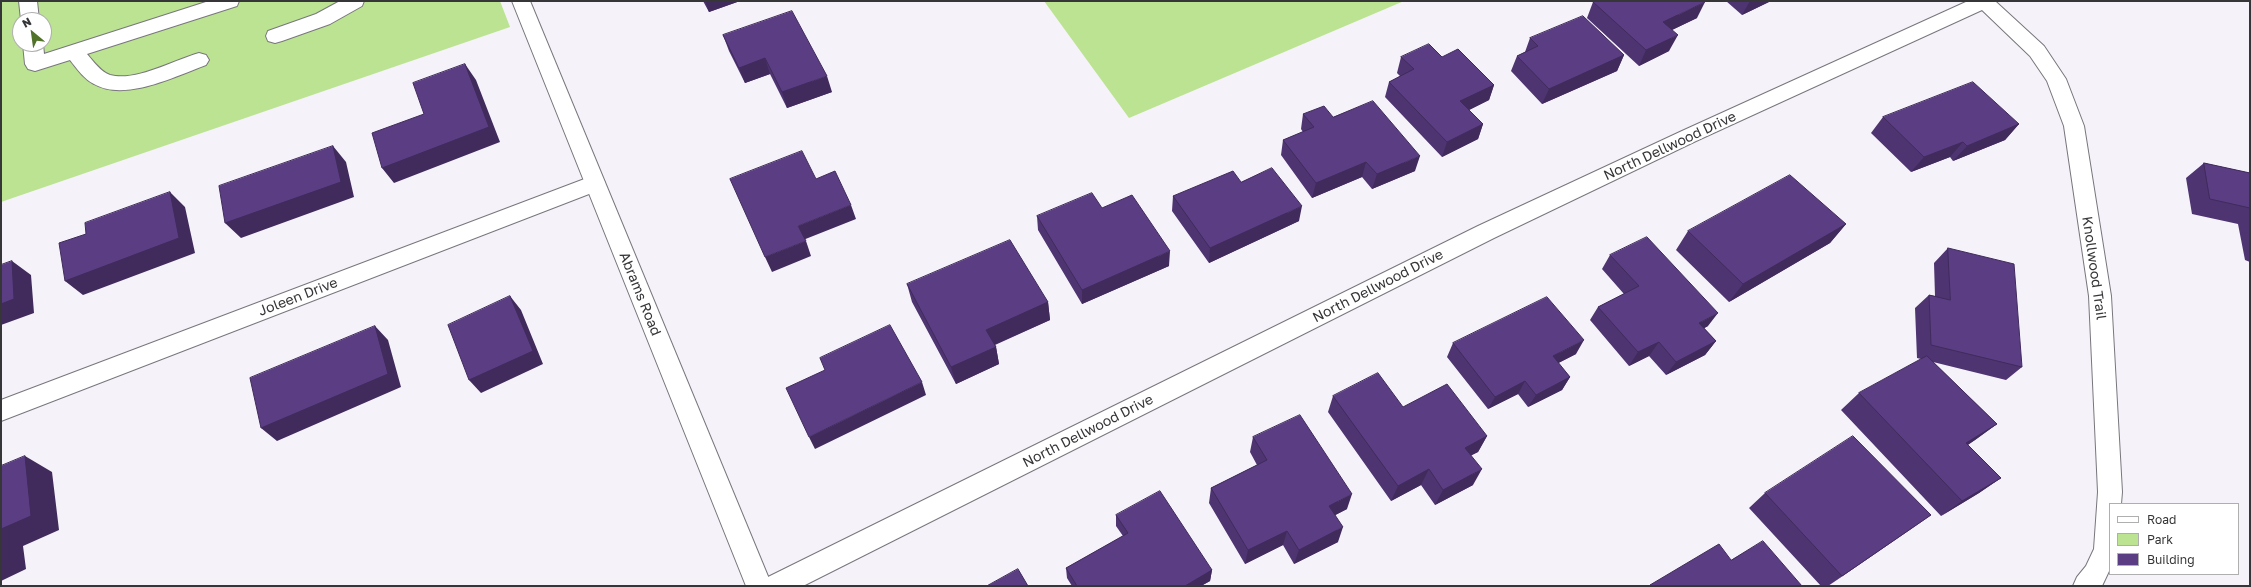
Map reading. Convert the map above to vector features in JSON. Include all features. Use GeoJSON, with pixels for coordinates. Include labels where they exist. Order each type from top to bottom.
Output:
{"type":"FeatureCollection","features":[{"type":"Feature","properties":{"kind":"street"},"geometry":{"type":"LineString","coordinates":[[28,1],[29,12]]}},
{"type":"Feature","properties":{"kind":"street"},"geometry":{"type":"LineString","coordinates":[[34,52],[35,64],[230,1]]}},
{"type":"Feature","properties":{"kind":"street"},"geometry":{"type":"LineString","coordinates":[[275,36],[323,19],[355,1]]}},
{"type":"Feature","properties":{"kind":"street","name":"Abrams Road"},"geometry":{"type":"LineString","coordinates":[[520,1],[759,586]]}},
{"type":"Feature","properties":{"kind":"street","name":"North Dellwood Drive"},"geometry":{"type":"LineString","coordinates":[[778,586],[1486,232],[1689,136],[1984,2]]}},
{"type":"Feature","properties":{"kind":"street","name":"Knollwood Trail"},"geometry":{"type":"LineString","coordinates":[[1984,2],[2007,22],[2037,52],[2056,80],[2074,126],[2079,169],[2100,296],[2110,492],[2109,503]]}},
{"type":"Feature","properties":{"kind":"street"},"geometry":{"type":"LineString","coordinates":[[74,51],[92,72],[106,82],[126,83],[199,60]]}},
{"type":"Feature","properties":{"kind":"street","name":"Joleen Drive"},"geometry":{"type":"LineString","coordinates":[[1,410],[595,183]]}},
{"type":"Feature","properties":{"kind":"street","name":"Knollwood Trail"},"geometry":{"type":"LineString","coordinates":[[2086,586],[2095,576],[2106,549],[2109,506]]}},
{"type":"Feature","properties":{"kind":"green space"},"geometry":{"type":"Polygon","coordinates":[[[1,1],[500,1],[510,27],[1,202],[1,1]]]}},
{"type":"Feature","properties":{"kind":"green space"},"geometry":{"type":"Polygon","coordinates":[[[1044,1],[1404,1],[1129,118],[1044,1]]]}},
{"type":"Feature","properties":{"kind":"building"},"geometry":{"type":"Polygon","coordinates":[[[1593,2],[1705,2],[1663,22],[1678,35],[1646,50],[1593,2]]]}},
{"type":"Feature","properties":{"kind":"building"},"geometry":{"type":"Polygon","coordinates":[[[792,11],[827,76],[782,92],[765,58],[739,68],[723,35],[792,11]]]}},
{"type":"Feature","properties":{"kind":"building"},"geometry":{"type":"Polygon","coordinates":[[[1583,16],[1624,55],[1549,89],[1517,56],[1538,46],[1530,38],[1583,16]]]}},
{"type":"Feature","properties":{"kind":"building"},"geometry":{"type":"Polygon","coordinates":[[[1429,44],[1442,57],[1458,49],[1494,85],[1460,101],[1483,124],[1447,142],[1389,82],[1414,69],[1401,57],[1429,44]]]}},
{"type":"Feature","properties":{"kind":"building"},"geometry":{"type":"Polygon","coordinates":[[[465,64],[489,127],[382,168],[372,133],[424,114],[413,83],[465,64]]]}},
{"type":"Feature","properties":{"kind":"building"},"geometry":{"type":"Polygon","coordinates":[[[1973,82],[2019,124],[1967,146],[1963,142],[1924,157],[1883,117],[1973,82]]]}},
{"type":"Feature","properties":{"kind":"building"},"geometry":{"type":"Polygon","coordinates":[[[1373,101],[1420,156],[1377,174],[1366,162],[1316,183],[1283,140],[1314,127],[1303,114],[1324,106],[1333,117],[1373,101]]]}},
{"type":"Feature","properties":{"kind":"building"},"geometry":{"type":"Polygon","coordinates":[[[333,146],[341,182],[225,223],[219,186],[333,146]]]}},
{"type":"Feature","properties":{"kind":"building"},"geometry":{"type":"Polygon","coordinates":[[[802,151],[816,179],[835,171],[851,205],[798,226],[806,241],[765,257],[730,179],[802,151]]]}},
{"type":"Feature","properties":{"kind":"building"},"geometry":{"type":"Polygon","coordinates":[[[2204,163],[2250,173],[2250,208],[2210,199],[2204,163]]]}},
{"type":"Feature","properties":{"kind":"building"},"geometry":{"type":"Polygon","coordinates":[[[1272,168],[1302,206],[1210,248],[1173,196],[1233,171],[1241,182],[1272,168]]]}},
{"type":"Feature","properties":{"kind":"building"},"geometry":{"type":"Polygon","coordinates":[[[1790,175],[1846,224],[1743,284],[1688,231],[1790,175]]]}},
{"type":"Feature","properties":{"kind":"building"},"geometry":{"type":"Polygon","coordinates":[[[170,192],[179,238],[65,281],[59,243],[86,234],[85,223],[170,192]]]}},
{"type":"Feature","properties":{"kind":"building"},"geometry":{"type":"Polygon","coordinates":[[[1092,193],[1102,208],[1132,195],[1170,251],[1082,290],[1037,216],[1092,193]]]}},
{"type":"Feature","properties":{"kind":"building"},"geometry":{"type":"Polygon","coordinates":[[[1647,237],[1718,313],[1699,323],[1716,341],[1676,362],[1659,342],[1638,352],[1598,307],[1639,286],[1610,255],[1647,237]]]}},
{"type":"Feature","properties":{"kind":"building"},"geometry":{"type":"Polygon","coordinates":[[[1010,240],[1048,302],[986,330],[996,347],[951,367],[907,284],[1010,240]]]}},
{"type":"Feature","properties":{"kind":"building"},"geometry":{"type":"Polygon","coordinates":[[[1948,248],[2014,264],[2022,367],[1931,345],[1929,295],[1950,300],[1948,248]]]}},
{"type":"Feature","properties":{"kind":"building"},"geometry":{"type":"Polygon","coordinates":[[[12,261],[14,299],[1,304],[1,265],[12,261]]]}},
{"type":"Feature","properties":{"kind":"building"},"geometry":{"type":"Polygon","coordinates":[[[510,296],[533,351],[469,380],[448,325],[510,296]]]}},
{"type":"Feature","properties":{"kind":"building"},"geometry":{"type":"Polygon","coordinates":[[[1547,297],[1584,340],[1553,356],[1570,377],[1536,395],[1525,381],[1495,397],[1453,343],[1547,297]]]}},
{"type":"Feature","properties":{"kind":"building"},"geometry":{"type":"Polygon","coordinates":[[[890,325],[922,382],[809,437],[786,388],[825,370],[820,358],[890,325]]]}},
{"type":"Feature","properties":{"kind":"building"},"geometry":{"type":"Polygon","coordinates":[[[375,326],[388,374],[261,428],[250,378],[375,326]]]}},
{"type":"Feature","properties":{"kind":"building"},"geometry":{"type":"Polygon","coordinates":[[[1927,356],[1997,424],[1966,443],[2001,478],[1962,501],[1859,393],[1927,356]]]}},
{"type":"Feature","properties":{"kind":"building"},"geometry":{"type":"Polygon","coordinates":[[[1378,373],[1403,407],[1447,384],[1487,436],[1465,448],[1482,469],[1443,490],[1429,469],[1398,486],[1333,396],[1378,373]]]}},
{"type":"Feature","properties":{"kind":"building"},"geometry":{"type":"Polygon","coordinates":[[[1300,415],[1352,494],[1329,506],[1343,527],[1299,550],[1287,531],[1248,550],[1211,488],[1267,460],[1253,437],[1300,415]]]}},
{"type":"Feature","properties":{"kind":"building"},"geometry":{"type":"Polygon","coordinates":[[[1853,436],[1931,515],[1842,576],[1765,493],[1853,436]]]}},
{"type":"Feature","properties":{"kind":"building"},"geometry":{"type":"Polygon","coordinates":[[[25,456],[31,516],[1,529],[1,466],[25,456]]]}},
{"type":"Feature","properties":{"kind":"building"},"geometry":{"type":"Polygon","coordinates":[[[1160,491],[1212,570],[1185,586],[1077,586],[1066,568],[1128,533],[1116,515],[1160,491]]]}},
{"type":"Feature","properties":{"kind":"building"},"geometry":{"type":"Polygon","coordinates":[[[1763,541],[1802,586],[1650,585],[1719,544],[1731,560],[1763,541]]]}},
{"type":"Feature","properties":{"kind":"building"},"geometry":{"type":"Polygon","coordinates":[[[1018,569],[1028,586],[987,586],[1018,569]]]}}]}
